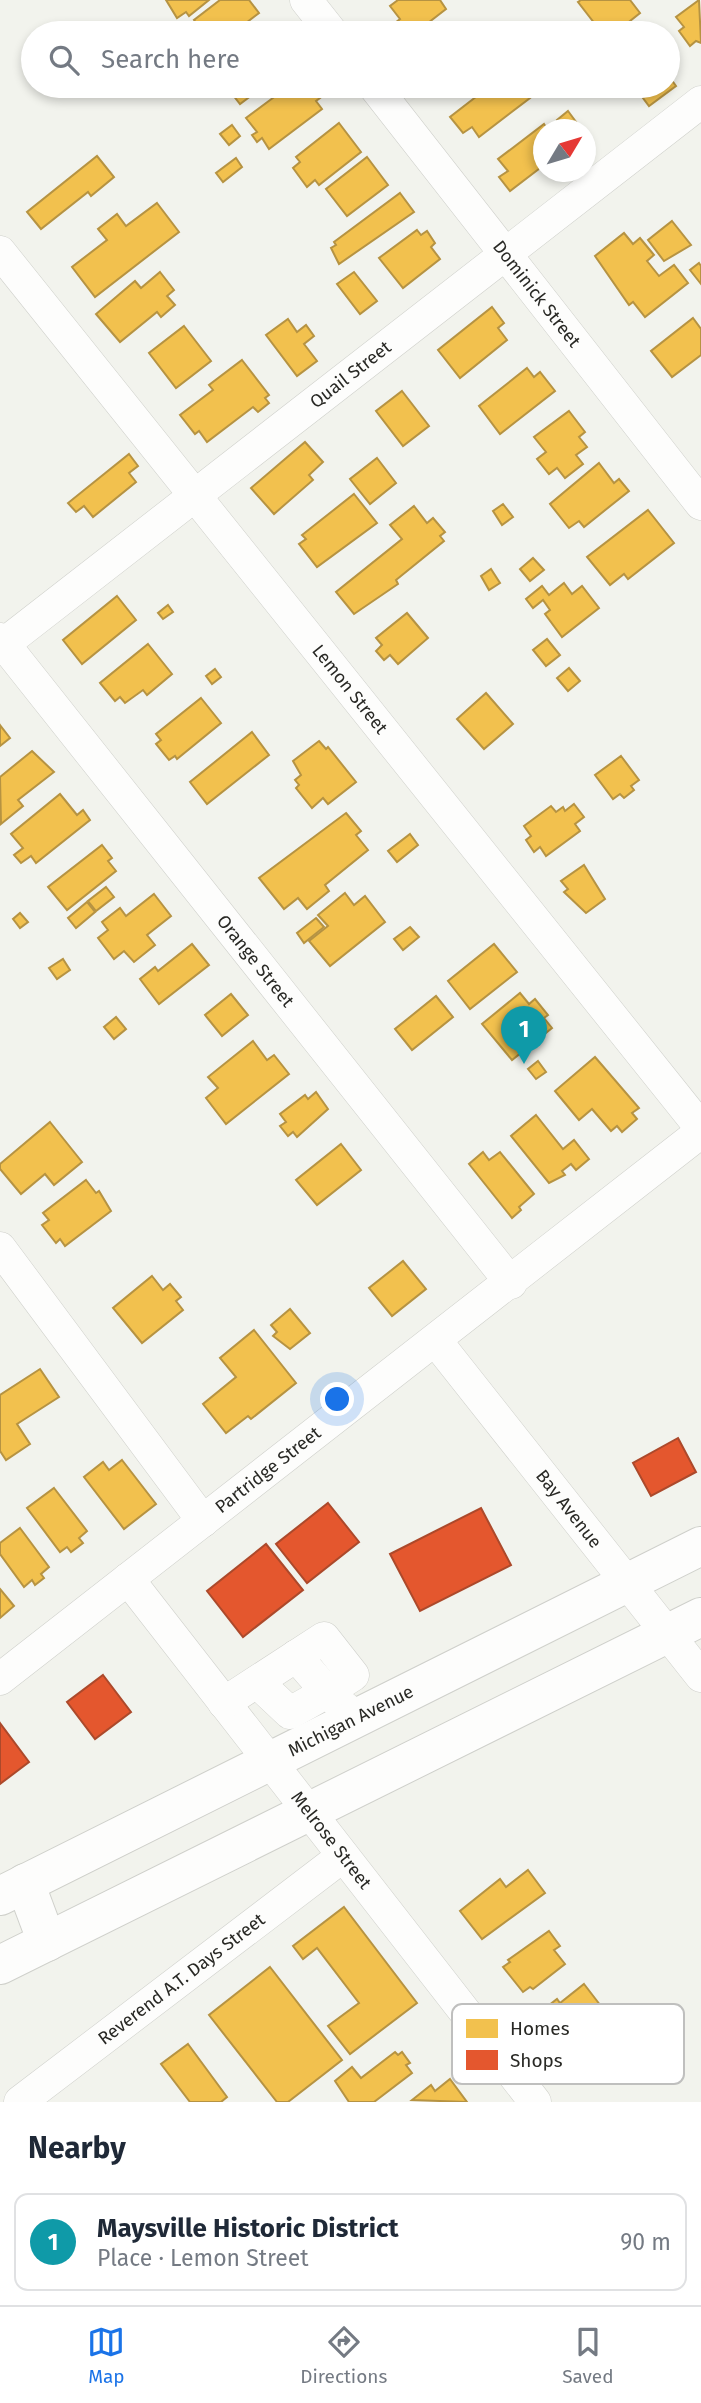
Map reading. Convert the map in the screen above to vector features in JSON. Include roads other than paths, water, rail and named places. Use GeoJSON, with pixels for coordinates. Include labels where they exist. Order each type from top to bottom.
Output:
{"type":"FeatureCollection","features":[{"type":"Feature","properties":{"kind":"main road","name":"Michigan Avenue"},"geometry":{"type":"LineString","coordinates":[[13,1889],[701,1546]]}},
{"type":"Feature","properties":{"kind":"main road"},"geometry":{"type":"LineString","coordinates":[[0,1965],[310,1814],[685,1626]]}},
{"type":"Feature","properties":{"kind":"main road"},"geometry":{"type":"LineString","coordinates":[[13,1889],[47,1942]]}},
{"type":"Feature","properties":{"kind":"street"},"geometry":{"type":"LineString","coordinates":[[306,0],[323,21]]}},
{"type":"Feature","properties":{"kind":"street","name":"Dominick Street"},"geometry":{"type":"LineString","coordinates":[[383,98],[701,504]]}},
{"type":"Feature","properties":{"kind":"street","name":"Quail Street"},"geometry":{"type":"LineString","coordinates":[[1,643],[701,102]]}},
{"type":"Feature","properties":{"kind":"street","name":"Lemon Street"},"geometry":{"type":"LineString","coordinates":[[0,252],[701,1130]]}},
{"type":"Feature","properties":{"kind":"street","name":"Orange Street"},"geometry":{"type":"LineString","coordinates":[[1,643],[511,1283]]}},
{"type":"Feature","properties":{"kind":"street","name":"Partridge Street"},"geometry":{"type":"LineString","coordinates":[[0,1679],[511,1283],[701,1130]]}},
{"type":"Feature","properties":{"kind":"street"},"geometry":{"type":"LineString","coordinates":[[0,1248],[203,1521]]}},
{"type":"Feature","properties":{"kind":"street","name":"Bay Avenue"},"geometry":{"type":"LineString","coordinates":[[436,1341],[627,1583],[685,1626],[701,1676]]}},
{"type":"Feature","properties":{"kind":"street","name":"Melrose Street"},"geometry":{"type":"LineString","coordinates":[[128,1579],[459,2004]]}},
{"type":"Feature","properties":{"kind":"street"},"geometry":{"type":"LineString","coordinates":[[224,1703],[324,1638],[353,1675],[290,1713],[257,1682]]}},
{"type":"Feature","properties":{"kind":"street"},"geometry":{"type":"LineString","coordinates":[[327,1692],[356,1718]]}},
{"type":"Feature","properties":{"kind":"street","name":"Reverend A.T. Days Street"},"geometry":{"type":"LineString","coordinates":[[20,2102],[343,1856]]}},
{"type":"Feature","properties":{"kind":"street","name":"Melrose Street"},"geometry":{"type":"LineString","coordinates":[[521,2084],[535,2102]]}},
{"type":"Feature","properties":{"kind":"place","name":"Maysville Historic District"},"geometry":{"type":"Point","coordinates":[524,1064]}}]}
